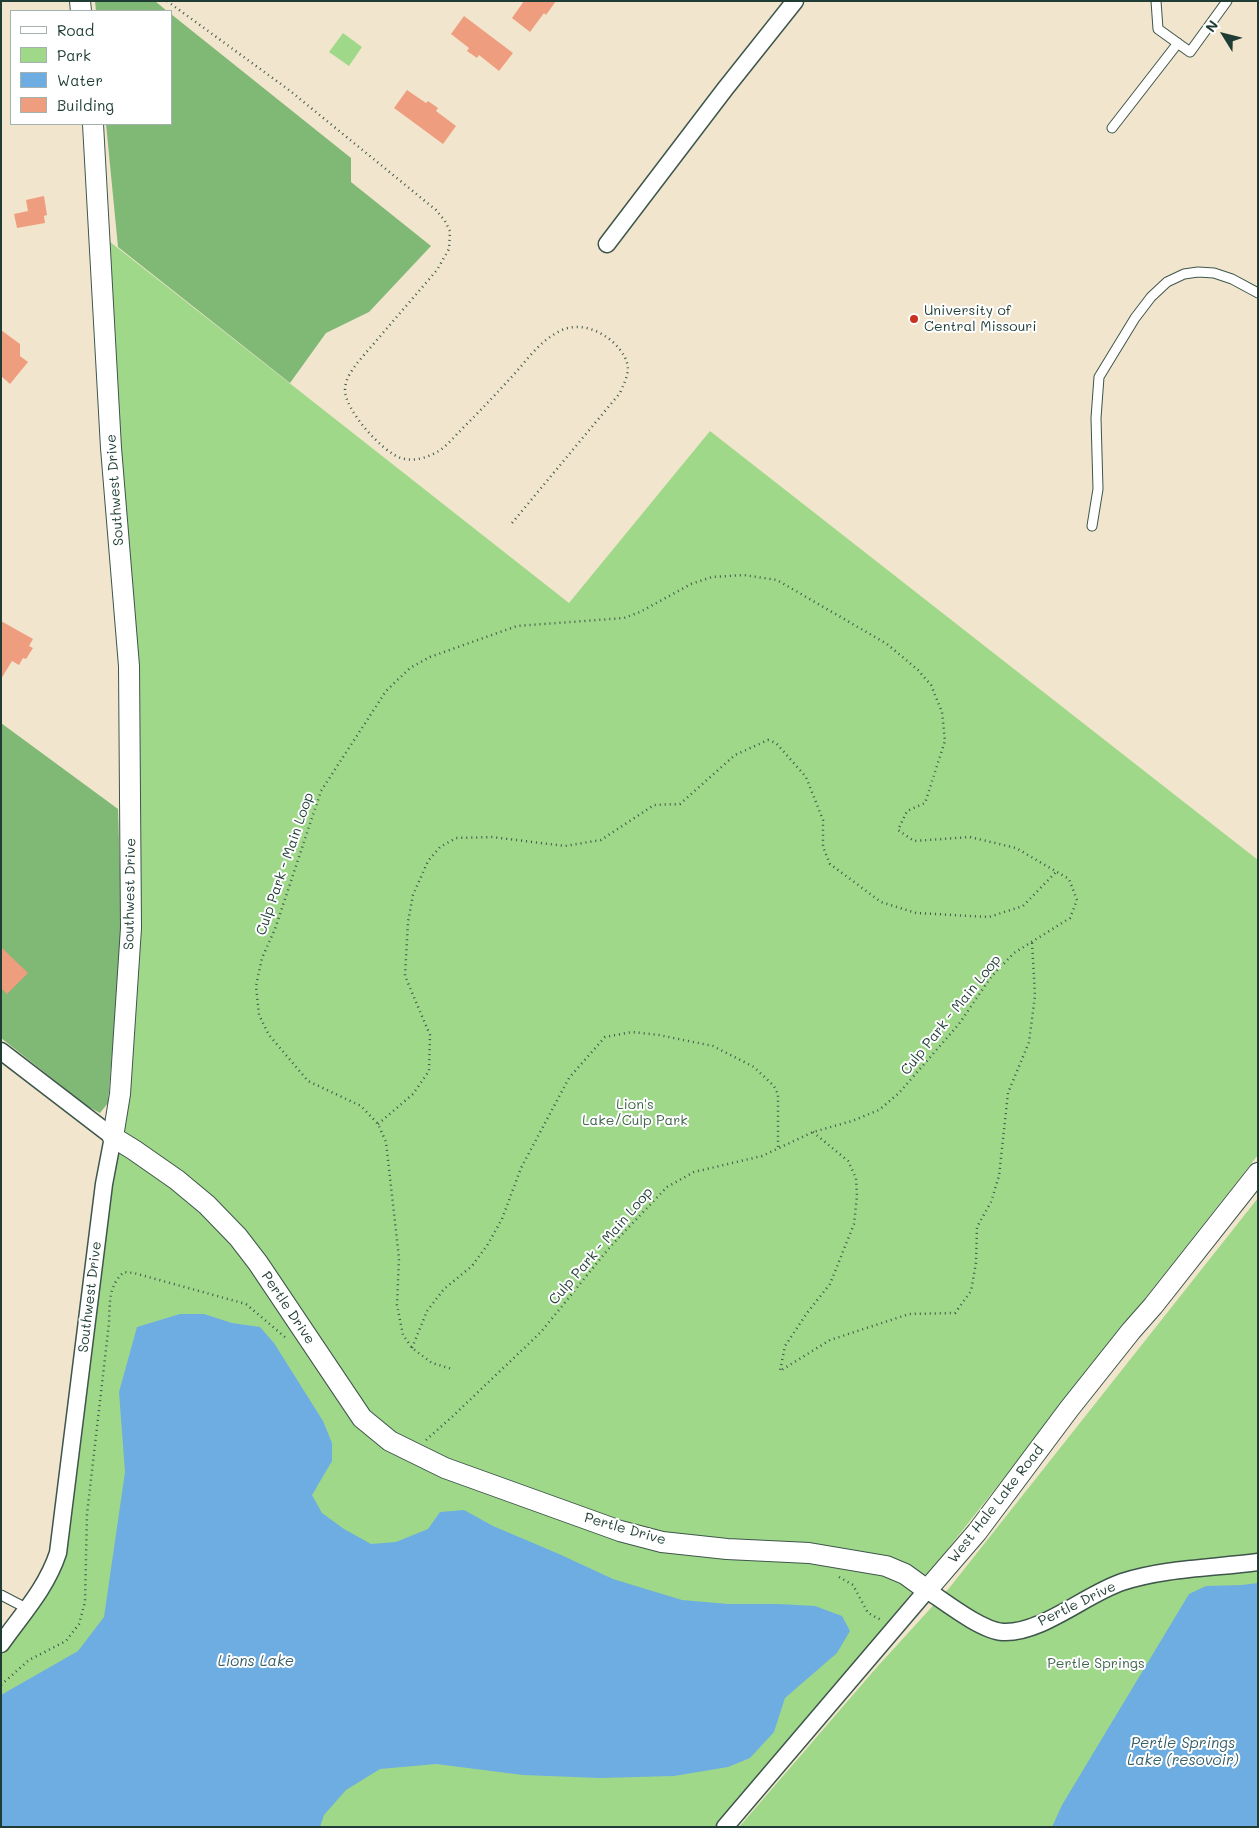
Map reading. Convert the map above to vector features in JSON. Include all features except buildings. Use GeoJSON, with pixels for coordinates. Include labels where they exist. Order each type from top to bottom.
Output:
{"type":"FeatureCollection","features":[{"type":"Feature","properties":{"kind":"street"},"geometry":{"type":"LineString","coordinates":[[607,244],[725,89],[795,1]]}},
{"type":"Feature","properties":{"kind":"street","name":"Southwest Drive"},"geometry":{"type":"LineString","coordinates":[[1,1644],[28,1609],[52,1571],[58,1553],[104,1184],[120,1094],[131,928],[129,666],[111,448],[93,125]]}},
{"type":"Feature","properties":{"kind":"street"},"geometry":{"type":"LineString","coordinates":[[1,1051],[112,1137]]}},
{"type":"Feature","properties":{"kind":"street","name":"Pertle Drive"},"geometry":{"type":"LineString","coordinates":[[112,1137],[177,1180],[208,1205],[238,1237],[258,1263],[362,1418],[390,1441],[445,1468],[620,1531],[662,1542],[727,1549],[809,1552],[886,1566],[905,1574],[983,1626],[1003,1632],[1028,1628],[1120,1583],[1146,1575],[1258,1562]]}},
{"type":"Feature","properties":{"kind":"street","name":"West Hale Lake Road"},"geometry":{"type":"LineString","coordinates":[[726,1827],[977,1532],[1069,1409],[1258,1174]]}},
{"type":"Feature","properties":{"kind":"lane"},"geometry":{"type":"LineString","coordinates":[[1156,1],[1158,29],[1190,52],[1228,1]]}},
{"type":"Feature","properties":{"kind":"lane"},"geometry":{"type":"LineString","coordinates":[[1112,128],[1178,43]]}},
{"type":"Feature","properties":{"kind":"lane"},"geometry":{"type":"LineString","coordinates":[[1092,526],[1098,489],[1096,418],[1099,377],[1135,318],[1151,297],[1167,282],[1184,274],[1198,272],[1214,273],[1258,293]]}},
{"type":"Feature","properties":{"kind":"lane"},"geometry":{"type":"LineString","coordinates":[[1,1595],[28,1609]]}},
{"type":"Feature","properties":{"kind":"path"},"geometry":{"type":"LineString","coordinates":[[167,1],[289,90],[436,210],[450,231],[449,249],[437,270],[358,362],[349,375],[345,389],[349,406],[361,424],[390,451],[400,458],[418,460],[439,451],[478,414],[541,344],[559,331],[572,328],[586,328],[597,331],[614,341],[625,358],[629,372],[620,393],[512,524]]}},
{"type":"Feature","properties":{"kind":"path","name":"Culp Park - Main Loop"},"geometry":{"type":"LineString","coordinates":[[411,1452],[453,1416],[540,1332],[610,1247],[667,1187],[694,1172],[762,1156],[813,1132],[852,1122],[879,1110],[899,1093],[959,1024],[991,978],[1014,953],[1070,918],[1077,900],[1068,879],[1016,848],[970,837],[914,841],[898,830],[907,811],[925,803],[944,741],[942,712],[931,685],[918,670],[887,644],[777,580],[744,575],[712,577],[691,584],[640,612],[624,618],[516,626],[430,657],[410,668],[386,691],[320,791],[275,929],[262,958],[256,986],[260,1015],[269,1035],[308,1081],[361,1106],[378,1124],[386,1142],[399,1258],[397,1305],[404,1335],[412,1348],[432,1363],[452,1369]]}},
{"type":"Feature","properties":{"kind":"path"},"geometry":{"type":"LineString","coordinates":[[378,1124],[413,1094],[429,1071],[430,1035],[405,976],[408,922],[413,894],[428,861],[440,848],[456,838],[492,837],[565,846],[601,840],[654,805],[680,804],[735,755],[768,740],[776,743],[806,777],[823,820],[823,847],[830,864],[881,902],[916,913],[989,917],[1023,906],[1056,872]]}},
{"type":"Feature","properties":{"kind":"path"},"geometry":{"type":"LineString","coordinates":[[813,1132],[848,1161],[856,1178],[857,1196],[854,1224],[830,1284],[806,1313],[785,1346],[780,1372],[830,1340],[909,1314],[955,1313],[971,1291],[976,1263],[977,1227],[990,1202],[999,1176],[1008,1093],[1029,1042],[1035,996],[1032,942]]}},
{"type":"Feature","properties":{"kind":"path"},"geometry":{"type":"LineString","coordinates":[[412,1348],[427,1311],[444,1289],[472,1266],[488,1244],[502,1219],[521,1168],[569,1078],[605,1038],[632,1032],[659,1035],[713,1046],[754,1066],[774,1086],[778,1094],[778,1148]]}},
{"type":"Feature","properties":{"kind":"path"},"geometry":{"type":"LineString","coordinates":[[1,1685],[29,1660],[66,1641],[79,1624],[85,1602],[87,1514],[110,1323],[110,1294],[116,1279],[124,1272],[134,1273],[246,1304],[285,1337],[290,1344]]}},
{"type":"Feature","properties":{"kind":"green space"},"geometry":{"type":"Polygon","coordinates":[[[95,1],[155,1],[166,10],[96,10],[95,1]]]}},
{"type":"Feature","properties":{"kind":"green space"},"geometry":{"type":"Polygon","coordinates":[[[172,15],[351,158],[351,182],[431,246],[369,312],[326,333],[290,383],[118,247],[106,125],[172,125],[172,15]]]}},
{"type":"Feature","properties":{"kind":"green space"},"geometry":{"type":"Polygon","coordinates":[[[343,33],[362,47],[349,66],[329,52],[343,33]]]}},
{"type":"Feature","properties":{"kind":"green space","name":"Lion's Lake/Culp Park"},"geometry":{"type":"Polygon","coordinates":[[[100,234],[569,603],[710,431],[1258,860],[1258,1155],[947,1550],[715,1827],[1,1827],[1,1644],[52,1571],[131,928],[100,234]]]}},
{"type":"Feature","properties":{"kind":"green space"},"geometry":{"type":"Polygon","coordinates":[[[1,723],[118,809],[122,931],[108,1103],[100,1113],[87,1106],[1,1038],[1,723]]]}},
{"type":"Feature","properties":{"kind":"green space","name":"Pertle Springs"},"geometry":{"type":"Polygon","coordinates":[[[1258,1198],[1258,1827],[739,1827],[877,1667],[950,1587],[1258,1198]]]}},
{"type":"Feature","properties":{"kind":"water","name":"Lions Lake"},"geometry":{"type":"Polygon","coordinates":[[[180,1314],[204,1314],[232,1323],[260,1327],[274,1343],[323,1421],[332,1443],[332,1461],[312,1495],[322,1513],[344,1529],[371,1544],[396,1542],[428,1529],[440,1512],[464,1510],[493,1526],[613,1579],[682,1600],[728,1604],[815,1606],[842,1616],[850,1631],[837,1653],[785,1698],[774,1732],[750,1758],[728,1767],[674,1776],[600,1778],[523,1775],[436,1764],[380,1769],[346,1790],[324,1815],[320,1827],[1,1827],[1,1695],[78,1651],[104,1617],[125,1472],[119,1392],[137,1327],[180,1314]]]}},
{"type":"Feature","properties":{"kind":"water","name":"Pertle Springs Lake (resovoir)"},"geometry":{"type":"Polygon","coordinates":[[[1258,1583],[1258,1827],[1052,1827],[1062,1805],[1189,1594],[1206,1586],[1258,1583]]]}},
{"type":"Feature","properties":{"kind":"place","name":"University of Central Missouri"},"geometry":{"type":"Point","coordinates":[914,319]}}]}
